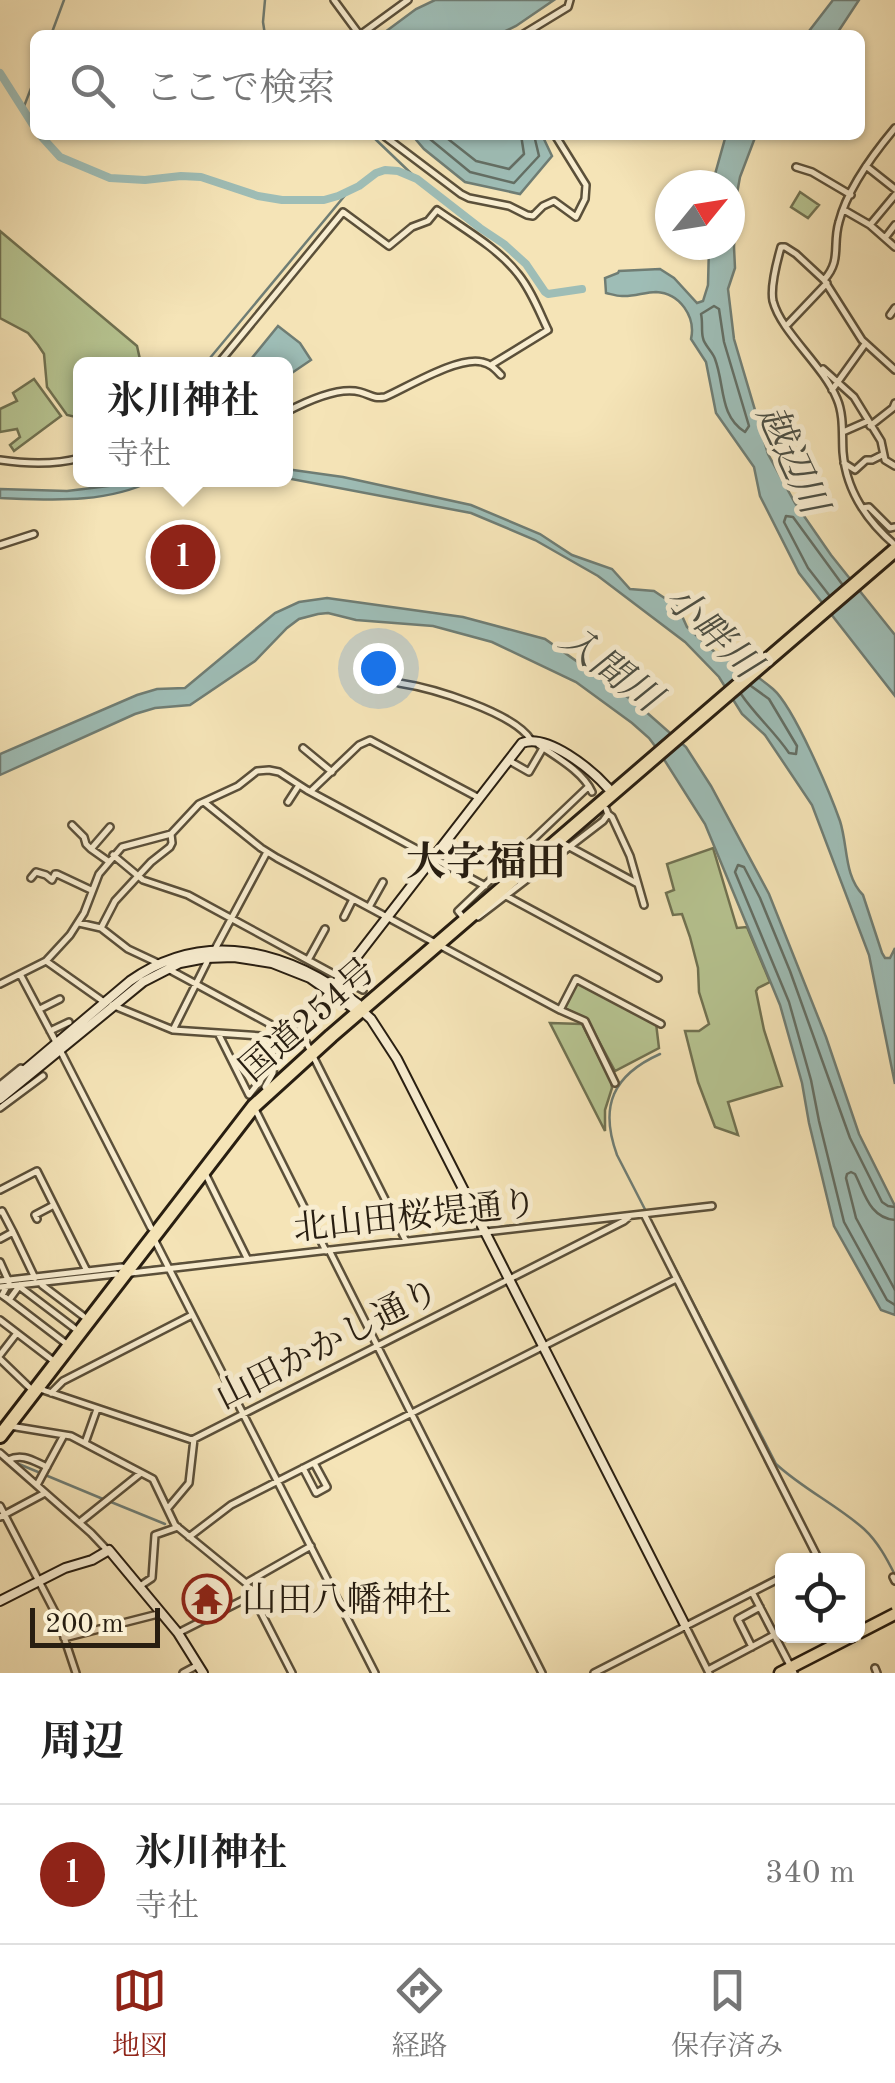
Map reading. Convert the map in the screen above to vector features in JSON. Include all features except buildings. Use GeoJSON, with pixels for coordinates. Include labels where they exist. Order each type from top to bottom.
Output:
{"type":"FeatureCollection","features":[{"type":"Feature","properties":{"kind":"highway","name":"国道254号"},"geometry":{"type":"LineString","coordinates":[[438,944],[462,916],[894,546]]}},
{"type":"Feature","properties":{"kind":"highway","name":"国道254号"},"geometry":{"type":"LineString","coordinates":[[33,1387],[79,1322],[254,1106],[359,1003],[438,944],[612,788]]}},
{"type":"Feature","properties":{"kind":"highway","name":"国道254号"},"geometry":{"type":"LineString","coordinates":[[152,1232],[237,1117],[265,1087],[310,1051]]}},
{"type":"Feature","properties":{"kind":"highway","name":"国道254号"},"geometry":{"type":"LineString","coordinates":[[2,1428],[120,1272]]}},
{"type":"Feature","properties":{"kind":"main road"},"geometry":{"type":"LineString","coordinates":[[865,1629],[894,1618]]}},
{"type":"Feature","properties":{"kind":"main road"},"geometry":{"type":"LineString","coordinates":[[788,1671],[837,1643]]}},
{"type":"Feature","properties":{"kind":"street"},"geometry":{"type":"LineString","coordinates":[[334,0],[356,30]]}},
{"type":"Feature","properties":{"kind":"street"},"geometry":{"type":"LineString","coordinates":[[367,30],[408,0]]}},
{"type":"Feature","properties":{"kind":"street"},"geometry":{"type":"LineString","coordinates":[[530,30],[568,7],[570,0]]}},
{"type":"Feature","properties":{"kind":"street"},"geometry":{"type":"LineString","coordinates":[[787,325],[835,267],[839,221],[873,153],[895,128]]}},
{"type":"Feature","properties":{"kind":"street"},"geometry":{"type":"LineString","coordinates":[[389,140],[469,198],[508,206],[527,216],[554,202],[576,217],[582,208],[586,185],[558,140]]}},
{"type":"Feature","properties":{"kind":"street"},"geometry":{"type":"LineString","coordinates":[[866,166],[895,192],[870,226]]}},
{"type":"Feature","properties":{"kind":"street"},"geometry":{"type":"LineString","coordinates":[[796,167],[851,195]]}},
{"type":"Feature","properties":{"kind":"street"},"geometry":{"type":"LineString","coordinates":[[224,357],[344,212],[389,246],[412,227],[428,222],[438,210],[519,274],[548,330],[491,365]]}},
{"type":"Feature","properties":{"kind":"street"},"geometry":{"type":"LineString","coordinates":[[844,210],[895,247]]}},
{"type":"Feature","properties":{"kind":"street"},"geometry":{"type":"LineString","coordinates":[[885,238],[895,225]]}},
{"type":"Feature","properties":{"kind":"street"},"geometry":{"type":"LineString","coordinates":[[894,546],[862,508],[849,484],[840,408],[832,390],[776,307],[772,295],[780,247],[789,249],[826,282],[857,334],[895,370]]}},
{"type":"Feature","properties":{"kind":"street"},"geometry":{"type":"LineString","coordinates":[[890,315],[895,308]]}},
{"type":"Feature","properties":{"kind":"street"},"geometry":{"type":"LineString","coordinates":[[832,390],[866,344]]}},
{"type":"Feature","properties":{"kind":"street"},"geometry":{"type":"LineString","coordinates":[[293,409],[320,396],[346,392],[385,397],[462,362],[478,360],[501,375]]}},
{"type":"Feature","properties":{"kind":"street"},"geometry":{"type":"LineString","coordinates":[[816,364],[854,397],[881,441],[886,462],[894,464]]}},
{"type":"Feature","properties":{"kind":"street"},"geometry":{"type":"LineString","coordinates":[[842,432],[869,424],[895,403]]}},
{"type":"Feature","properties":{"kind":"street"},"geometry":{"type":"LineString","coordinates":[[844,462],[855,470],[866,460],[882,455]]}},
{"type":"Feature","properties":{"kind":"street"},"geometry":{"type":"LineString","coordinates":[[0,460],[57,463],[73,460]]}},
{"type":"Feature","properties":{"kind":"street"},"geometry":{"type":"LineString","coordinates":[[862,508],[869,507],[890,528],[895,526]]}},
{"type":"Feature","properties":{"kind":"street"},"geometry":{"type":"LineString","coordinates":[[0,544],[34,534]]}},
{"type":"Feature","properties":{"kind":"street"},"geometry":{"type":"LineString","coordinates":[[399,682],[478,705],[525,732],[576,771],[590,789],[458,912],[462,916]]}},
{"type":"Feature","properties":{"kind":"street"},"geometry":{"type":"LineString","coordinates":[[311,791],[363,742],[370,740],[478,798]]}},
{"type":"Feature","properties":{"kind":"street"},"geometry":{"type":"LineString","coordinates":[[218,1033],[249,1095],[522,743],[537,743],[566,754],[612,788]]}},
{"type":"Feature","properties":{"kind":"street"},"geometry":{"type":"LineString","coordinates":[[507,760],[529,772],[537,743]]}},
{"type":"Feature","properties":{"kind":"street"},"geometry":{"type":"LineString","coordinates":[[303,748],[332,772]]}},
{"type":"Feature","properties":{"kind":"street"},"geometry":{"type":"LineString","coordinates":[[0,984],[46,960],[70,936],[91,890],[124,845],[171,834],[194,808],[238,786],[257,771],[278,772],[486,886]]}},
{"type":"Feature","properties":{"kind":"street"},"geometry":{"type":"LineString","coordinates":[[288,802],[299,785]]}},
{"type":"Feature","properties":{"kind":"street"},"geometry":{"type":"LineString","coordinates":[[204,802],[267,852],[585,1021],[615,1082]]}},
{"type":"Feature","properties":{"kind":"street"},"geometry":{"type":"LineString","coordinates":[[438,944],[603,821],[607,811],[626,848],[644,906]]}},
{"type":"Feature","properties":{"kind":"street"},"geometry":{"type":"LineString","coordinates":[[72,825],[86,844],[108,862]]}},
{"type":"Feature","properties":{"kind":"street"},"geometry":{"type":"LineString","coordinates":[[92,850],[110,827]]}},
{"type":"Feature","properties":{"kind":"street"},"geometry":{"type":"LineString","coordinates":[[101,928],[110,907],[170,846],[171,834]]}},
{"type":"Feature","properties":{"kind":"street"},"geometry":{"type":"LineString","coordinates":[[568,846],[639,885]]}},
{"type":"Feature","properties":{"kind":"street"},"geometry":{"type":"LineString","coordinates":[[173,1030],[267,852]]}},
{"type":"Feature","properties":{"kind":"street"},"geometry":{"type":"LineString","coordinates":[[113,855],[137,877],[188,895],[342,977],[398,1058],[708,1671],[774,1636]]}},
{"type":"Feature","properties":{"kind":"street"},"geometry":{"type":"LineString","coordinates":[[31,878],[36,872],[52,880],[57,874],[91,890]]}},
{"type":"Feature","properties":{"kind":"street"},"geometry":{"type":"LineString","coordinates":[[369,907],[383,882]]}},
{"type":"Feature","properties":{"kind":"street"},"geometry":{"type":"LineString","coordinates":[[506,896],[658,978]]}},
{"type":"Feature","properties":{"kind":"street"},"geometry":{"type":"LineString","coordinates":[[344,916],[354,899]]}},
{"type":"Feature","properties":{"kind":"street"},"geometry":{"type":"LineString","coordinates":[[79,922],[101,928],[128,948],[294,1038]]}},
{"type":"Feature","properties":{"kind":"street"},"geometry":{"type":"LineString","coordinates":[[308,960],[325,929]]}},
{"type":"Feature","properties":{"kind":"street"},"geometry":{"type":"LineString","coordinates":[[0,1108],[109,1004],[164,966],[210,954],[272,963],[299,972],[359,1003]]}},
{"type":"Feature","properties":{"kind":"street"},"geometry":{"type":"LineString","coordinates":[[46,960],[109,1004],[173,1030],[294,1038]]}},
{"type":"Feature","properties":{"kind":"street"},"geometry":{"type":"LineString","coordinates":[[20,974],[376,1673]]}},
{"type":"Feature","properties":{"kind":"street"},"geometry":{"type":"LineString","coordinates":[[560,1010],[576,979],[660,1024]]}},
{"type":"Feature","properties":{"kind":"street"},"geometry":{"type":"LineString","coordinates":[[39,1010],[60,999]]}},
{"type":"Feature","properties":{"kind":"street"},"geometry":{"type":"LineString","coordinates":[[50,1031],[69,1022]]}},
{"type":"Feature","properties":{"kind":"street"},"geometry":{"type":"LineString","coordinates":[[300,1030],[406,1241]]}},
{"type":"Feature","properties":{"kind":"street"},"geometry":{"type":"LineString","coordinates":[[265,1087],[274,1061]]}},
{"type":"Feature","properties":{"kind":"street"},"geometry":{"type":"LineString","coordinates":[[0,1088],[43,1076]]}},
{"type":"Feature","properties":{"kind":"street"},"geometry":{"type":"LineString","coordinates":[[0,1100],[28,1078]]}},
{"type":"Feature","properties":{"kind":"street"},"geometry":{"type":"LineString","coordinates":[[254,1106],[542,1673]]}},
{"type":"Feature","properties":{"kind":"street"},"geometry":{"type":"LineString","coordinates":[[203,1169],[248,1258]]}},
{"type":"Feature","properties":{"kind":"street"},"geometry":{"type":"LineString","coordinates":[[0,1190],[37,1171],[87,1271]]}},
{"type":"Feature","properties":{"kind":"street"},"geometry":{"type":"LineString","coordinates":[[37,1219],[35,1215],[54,1206]]}},
{"type":"Feature","properties":{"kind":"street","name":"北山田桜堤通り"},"geometry":{"type":"LineString","coordinates":[[120,1272],[712,1206]]}},
{"type":"Feature","properties":{"kind":"street"},"geometry":{"type":"LineString","coordinates":[[0,1212],[38,1280],[79,1322]]}},
{"type":"Feature","properties":{"kind":"street"},"geometry":{"type":"LineString","coordinates":[[644,1214],[814,1553]]}},
{"type":"Feature","properties":{"kind":"street","name":"山田かかし通り"},"geometry":{"type":"LineString","coordinates":[[33,1387],[192,1440],[630,1216]]}},
{"type":"Feature","properties":{"kind":"street"},"geometry":{"type":"LineString","coordinates":[[0,1239],[13,1232]]}},
{"type":"Feature","properties":{"kind":"street"},"geometry":{"type":"LineString","coordinates":[[0,1262],[7,1284],[2,1295],[64,1342]]}},
{"type":"Feature","properties":{"kind":"street"},"geometry":{"type":"LineString","coordinates":[[9,1300],[20,1286],[38,1280],[87,1271],[120,1272]]}},
{"type":"Feature","properties":{"kind":"street"},"geometry":{"type":"LineString","coordinates":[[7,1284],[120,1272]]}},
{"type":"Feature","properties":{"kind":"street"},"geometry":{"type":"LineString","coordinates":[[189,1536],[232,1505],[278,1480],[676,1279]]}},
{"type":"Feature","properties":{"kind":"street"},"geometry":{"type":"LineString","coordinates":[[7,1284],[20,1286],[79,1322]]}},
{"type":"Feature","properties":{"kind":"street"},"geometry":{"type":"LineString","coordinates":[[51,1393],[62,1381],[193,1314]]}},
{"type":"Feature","properties":{"kind":"street"},"geometry":{"type":"LineString","coordinates":[[1,1323],[51,1358]]}},
{"type":"Feature","properties":{"kind":"street"},"geometry":{"type":"LineString","coordinates":[[16,1333],[0,1357],[33,1387]]}},
{"type":"Feature","properties":{"kind":"street"},"geometry":{"type":"LineString","coordinates":[[85,1443],[98,1409]]}},
{"type":"Feature","properties":{"kind":"street"},"geometry":{"type":"LineString","coordinates":[[2,1428],[64,1435],[153,1479],[178,1528],[246,1584],[292,1673]]}},
{"type":"Feature","properties":{"kind":"street"},"geometry":{"type":"LineString","coordinates":[[36,1485],[64,1435]]}},
{"type":"Feature","properties":{"kind":"street"},"geometry":{"type":"LineString","coordinates":[[168,1508],[190,1483],[194,1439]]}},
{"type":"Feature","properties":{"kind":"street"},"geometry":{"type":"LineString","coordinates":[[0,1453],[112,1552],[178,1633],[201,1669],[184,1673]]}},
{"type":"Feature","properties":{"kind":"street"},"geometry":{"type":"LineString","coordinates":[[8,1460],[24,1457],[46,1467]]}},
{"type":"Feature","properties":{"kind":"street"},"geometry":{"type":"LineString","coordinates":[[302,1468],[316,1493],[327,1487],[314,1463]]}},
{"type":"Feature","properties":{"kind":"street"},"geometry":{"type":"LineString","coordinates":[[80,1522],[141,1473]]}},
{"type":"Feature","properties":{"kind":"street"},"geometry":{"type":"LineString","coordinates":[[2,1516],[45,1493]]}},
{"type":"Feature","properties":{"kind":"street"},"geometry":{"type":"LineString","coordinates":[[0,1506],[57,1616],[76,1673]]}},
{"type":"Feature","properties":{"kind":"street"},"geometry":{"type":"LineString","coordinates":[[140,1586],[152,1578],[154,1536],[178,1528]]}},
{"type":"Feature","properties":{"kind":"street"},"geometry":{"type":"LineString","coordinates":[[246,1584],[311,1546]]}},
{"type":"Feature","properties":{"kind":"street"},"geometry":{"type":"LineString","coordinates":[[0,1601],[108,1551]]}},
{"type":"Feature","properties":{"kind":"street"},"geometry":{"type":"LineString","coordinates":[[594,1673],[775,1580]]}},
{"type":"Feature","properties":{"kind":"street"},"geometry":{"type":"LineString","coordinates":[[752,1592],[788,1671],[894,1618]]}},
{"type":"Feature","properties":{"kind":"street"},"geometry":{"type":"LineString","coordinates":[[178,1633],[252,1596]]}},
{"type":"Feature","properties":{"kind":"street"},"geometry":{"type":"LineString","coordinates":[[752,1647],[738,1618],[760,1607]]}},
{"type":"Feature","properties":{"kind":"street"},"geometry":{"type":"LineString","coordinates":[[64,1638],[162,1613]]}},
{"type":"Feature","properties":{"kind":"green space"},"geometry":{"type":"Polygon","coordinates":[[[800,192],[819,205],[808,218],[791,207],[800,192]]]}},
{"type":"Feature","properties":{"kind":"green space"},"geometry":{"type":"Polygon","coordinates":[[[0,231],[137,346],[139,357],[73,357],[73,416],[67,415],[47,387],[44,354],[38,345],[28,333],[0,318],[0,231]]]}},
{"type":"Feature","properties":{"kind":"green space"},"geometry":{"type":"Polygon","coordinates":[[[34,379],[61,416],[14,451],[10,445],[20,437],[17,429],[0,432],[0,409],[17,401],[13,393],[34,379]]]}},
{"type":"Feature","properties":{"kind":"green space"},"geometry":{"type":"Polygon","coordinates":[[[713,848],[737,928],[747,927],[770,982],[756,991],[782,1086],[728,1102],[738,1135],[715,1127],[698,1082],[685,1031],[699,1031],[709,1024],[690,937],[682,914],[673,915],[666,893],[674,890],[667,864],[713,848]]]}},
{"type":"Feature","properties":{"kind":"green space"},"geometry":{"type":"Polygon","coordinates":[[[577,982],[656,1023],[659,1048],[615,1071],[587,1019],[564,1008],[577,982]]]}},
{"type":"Feature","properties":{"kind":"green space"},"geometry":{"type":"Polygon","coordinates":[[[550,1023],[582,1024],[611,1081],[605,1131],[550,1023]]]}},
{"type":"Feature","properties":{"kind":"water"},"geometry":{"type":"Polygon","coordinates":[[[435,0],[554,0],[508,30],[388,30],[435,0]]]}},
{"type":"Feature","properties":{"kind":"water"},"geometry":{"type":"Polygon","coordinates":[[[833,0],[859,0],[839,30],[810,30],[833,0]]]}},
{"type":"Feature","properties":{"kind":"water"},"geometry":{"type":"Polygon","coordinates":[[[416,140],[544,140],[552,156],[520,194],[465,182],[416,140]]]}},
{"type":"Feature","properties":{"kind":"water"},"geometry":{"type":"Polygon","coordinates":[[[725,140],[754,140],[743,170],[716,170],[725,140]]]}},
{"type":"Feature","properties":{"kind":"water"},"geometry":{"type":"Polygon","coordinates":[[[709,260],[735,260],[728,289],[734,339],[768,454],[795,503],[831,555],[895,635],[895,696],[799,573],[760,496],[754,467],[716,413],[706,362],[691,339],[691,323],[684,308],[665,293],[606,293],[605,278],[619,271],[660,269],[697,303],[703,301],[709,260]]]}},
{"type":"Feature","properties":{"kind":"water"},"geometry":{"type":"Polygon","coordinates":[[[278,326],[300,343],[311,360],[293,372],[293,357],[253,357],[278,326]]]}},
{"type":"Feature","properties":{"kind":"water"},"geometry":{"type":"Polygon","coordinates":[[[293,470],[471,505],[540,534],[572,555],[612,569],[630,589],[654,591],[678,607],[687,627],[719,656],[721,652],[773,689],[801,731],[828,791],[840,821],[853,879],[863,895],[885,958],[890,958],[895,948],[895,1084],[869,955],[812,805],[765,735],[742,714],[719,677],[685,642],[598,576],[535,540],[471,513],[293,479],[293,470]]]}},
{"type":"Feature","properties":{"kind":"water"},"geometry":{"type":"Polygon","coordinates":[[[137,487],[98,497],[0,498],[0,489],[137,487]]]}},
{"type":"Feature","properties":{"kind":"water"},"geometry":{"type":"Polygon","coordinates":[[[327,598],[463,617],[545,639],[636,703],[686,747],[769,894],[826,1037],[859,1134],[895,1206],[895,1315],[881,1310],[834,1226],[780,1005],[705,824],[649,738],[576,682],[492,642],[433,626],[318,614],[299,619],[255,661],[190,705],[135,714],[0,775],[0,754],[137,695],[157,689],[185,688],[275,613],[299,602],[327,598]]]}},
{"type":"Feature","properties":{"kind":"waterway"},"geometry":{"type":"LineString","coordinates":[[53,30],[64,0]]}},
{"type":"Feature","properties":{"kind":"waterway"},"geometry":{"type":"LineString","coordinates":[[264,30],[265,0]]}},
{"type":"Feature","properties":{"kind":"waterway"},"geometry":{"type":"LineString","coordinates":[[0,73],[30,120]]}},
{"type":"Feature","properties":{"kind":"waterway"},"geometry":{"type":"LineString","coordinates":[[23,109],[30,91]]}},
{"type":"Feature","properties":{"kind":"waterway"},"geometry":{"type":"LineString","coordinates":[[45,140],[60,157],[110,178],[201,177],[282,200],[324,200],[359,186],[376,173],[398,171],[417,179],[504,244],[526,264],[548,294],[582,289]]}},
{"type":"Feature","properties":{"kind":"waterway"},"geometry":{"type":"LineString","coordinates":[[376,140],[417,179]]}},
{"type":"Feature","properties":{"kind":"waterway"},"geometry":{"type":"LineString","coordinates":[[211,357],[347,193]]}},
{"type":"Feature","properties":{"kind":"waterway"},"geometry":{"type":"LineString","coordinates":[[660,1054],[631,1072],[614,1094],[610,1122],[617,1155],[776,1464],[864,1529],[895,1575]]}},
{"type":"Feature","properties":{"kind":"waterway"},"geometry":{"type":"LineString","coordinates":[[488,1228],[644,1211]]}},
{"type":"Feature","properties":{"kind":"waterway"},"geometry":{"type":"LineString","coordinates":[[409,1238],[480,1229]]}},
{"type":"Feature","properties":{"kind":"waterway"},"geometry":{"type":"LineString","coordinates":[[135,1269],[401,1239]]}},
{"type":"Feature","properties":{"kind":"waterway"},"geometry":{"type":"LineString","coordinates":[[11,1283],[110,1272]]}},
{"type":"Feature","properties":{"kind":"waterway"},"geometry":{"type":"LineString","coordinates":[[14,1462],[103,1499]]}},
{"type":"Feature","properties":{"kind":"waterway"},"geometry":{"type":"LineString","coordinates":[[111,1502],[165,1524]]}},
{"type":"Feature","properties":{"kind":"place","name":"氷川神社"},"geometry":{"type":"Point","coordinates":[183,557]}},
{"type":"Feature","properties":{"kind":"place","name":"山田八幡神社"},"geometry":{"type":"Point","coordinates":[207,1599]}},
{"type":"Feature","properties":{"kind":"district","name":"大字福田"},"geometry":{"type":"Point","coordinates":[486,861]}},
{"type":"Feature","properties":{"kind":"water label","name":"越辺川"},"geometry":{"type":"Point","coordinates":[793,459]}},
{"type":"Feature","properties":{"kind":"water label","name":"小畔川"},"geometry":{"type":"Point","coordinates":[713,631]}},
{"type":"Feature","properties":{"kind":"water label","name":"入間川"},"geometry":{"type":"Point","coordinates":[611,668]}}]}
